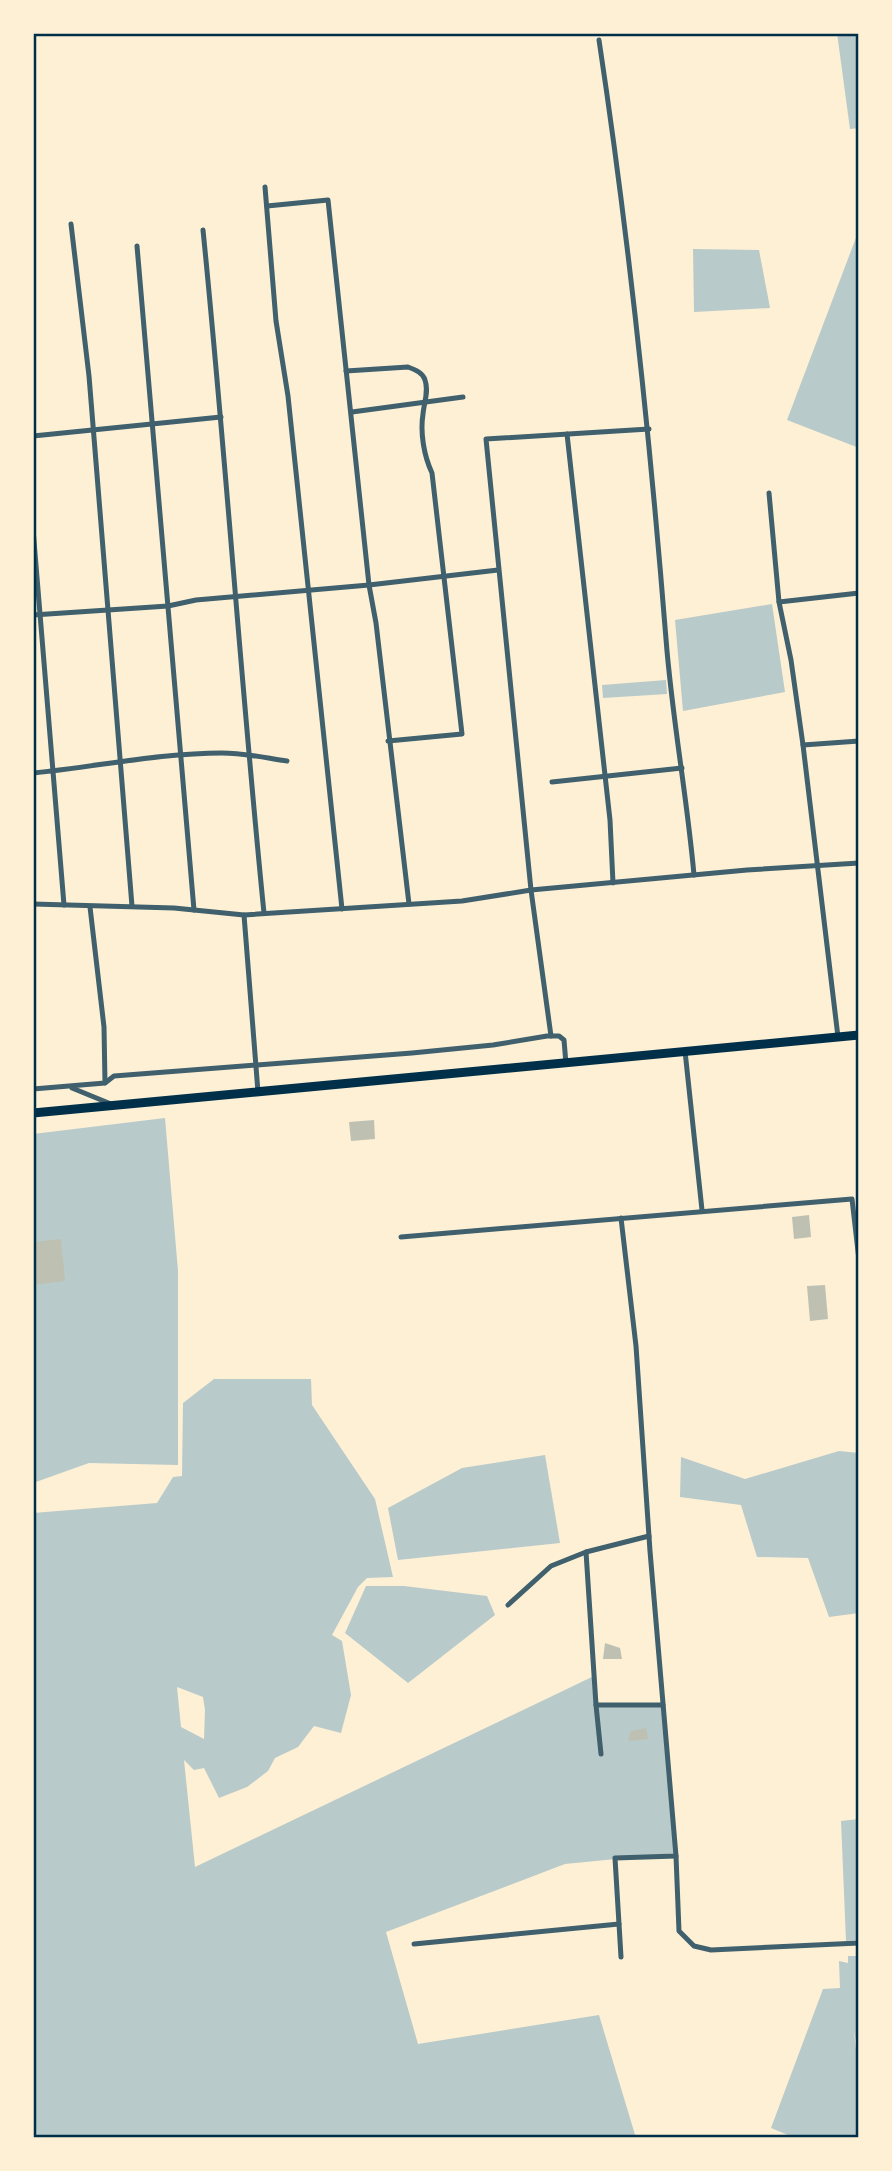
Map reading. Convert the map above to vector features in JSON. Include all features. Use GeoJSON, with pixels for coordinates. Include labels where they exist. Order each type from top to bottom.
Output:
{"type":"FeatureCollection","features":[{"type":"Feature","properties":{"kind":"highway"},"geometry":{"type":"LineString","coordinates":[[33,1113],[859,1035]]}},
{"type":"Feature","properties":{"kind":"street"},"geometry":{"type":"LineString","coordinates":[[599,40],[626,227],[649,429],[666,641],[694,875]]}},
{"type":"Feature","properties":{"kind":"street"},"geometry":{"type":"LineString","coordinates":[[265,187],[276,321],[288,396],[342,909]]}},
{"type":"Feature","properties":{"kind":"street"},"geometry":{"type":"LineString","coordinates":[[267,206],[328,200],[369,585],[376,623],[409,904]]}},
{"type":"Feature","properties":{"kind":"street"},"geometry":{"type":"LineString","coordinates":[[71,225],[89,376],[132,906]]}},
{"type":"Feature","properties":{"kind":"street"},"geometry":{"type":"LineString","coordinates":[[203,230],[264,913]]}},
{"type":"Feature","properties":{"kind":"street"},"geometry":{"type":"LineString","coordinates":[[137,246],[194,910]]}},
{"type":"Feature","properties":{"kind":"street"},"geometry":{"type":"LineString","coordinates":[[346,371],[400,367],[417,371],[425,378],[427,388],[423,437],[426,461],[432,473],[461,734],[388,741]]}},
{"type":"Feature","properties":{"kind":"street"},"geometry":{"type":"LineString","coordinates":[[352,412],[463,397]]}},
{"type":"Feature","properties":{"kind":"street"},"geometry":{"type":"LineString","coordinates":[[33,436],[221,417]]}},
{"type":"Feature","properties":{"kind":"street"},"geometry":{"type":"LineString","coordinates":[[551,1036],[531,890],[486,439],[649,429]]}},
{"type":"Feature","properties":{"kind":"street"},"geometry":{"type":"LineString","coordinates":[[567,434],[606,776],[612,883]]}},
{"type":"Feature","properties":{"kind":"street"},"geometry":{"type":"LineString","coordinates":[[769,493],[779,602],[791,660],[803,745],[838,1037]]}},
{"type":"Feature","properties":{"kind":"street"},"geometry":{"type":"LineString","coordinates":[[33,529],[64,905]]}},
{"type":"Feature","properties":{"kind":"street"},"geometry":{"type":"LineString","coordinates":[[33,615],[168,606],[196,600],[369,585],[498,570]]}},
{"type":"Feature","properties":{"kind":"street"},"geometry":{"type":"LineString","coordinates":[[779,602],[859,593]]}},
{"type":"Feature","properties":{"kind":"street"},"geometry":{"type":"LineString","coordinates":[[803,745],[859,741]]}},
{"type":"Feature","properties":{"kind":"street"},"geometry":{"type":"LineString","coordinates":[[33,773],[148,757],[225,753],[287,761]]}},
{"type":"Feature","properties":{"kind":"street"},"geometry":{"type":"LineString","coordinates":[[552,782],[682,768]]}},
{"type":"Feature","properties":{"kind":"street"},"geometry":{"type":"LineString","coordinates":[[33,904],[132,906],[244,915],[462,901],[531,890],[859,863]]}},
{"type":"Feature","properties":{"kind":"street"},"geometry":{"type":"LineString","coordinates":[[90,907],[104,1027],[105,1083]]}},
{"type":"Feature","properties":{"kind":"street"},"geometry":{"type":"LineString","coordinates":[[244,915],[258,1092]]}},
{"type":"Feature","properties":{"kind":"street"},"geometry":{"type":"LineString","coordinates":[[33,1089],[105,1083],[114,1076],[493,1045],[551,1036],[559,1036],[564,1040],[566,1063]]}},
{"type":"Feature","properties":{"kind":"street"},"geometry":{"type":"LineString","coordinates":[[685,1051],[702,1210]]}},
{"type":"Feature","properties":{"kind":"street"},"geometry":{"type":"LineString","coordinates":[[70,1087],[111,1104]]}},
{"type":"Feature","properties":{"kind":"street"},"geometry":{"type":"LineString","coordinates":[[401,1237],[852,1199],[859,1260]]}},
{"type":"Feature","properties":{"kind":"street"},"geometry":{"type":"LineString","coordinates":[[621,1218],[636,1346],[676,1856],[679,1931],[694,1946],[711,1950],[859,1943]]}},
{"type":"Feature","properties":{"kind":"street"},"geometry":{"type":"LineString","coordinates":[[508,1605],[551,1566],[586,1552],[649,1536]]}},
{"type":"Feature","properties":{"kind":"street"},"geometry":{"type":"LineString","coordinates":[[586,1552],[601,1755]]}},
{"type":"Feature","properties":{"kind":"street"},"geometry":{"type":"LineString","coordinates":[[597,1706],[663,1705]]}},
{"type":"Feature","properties":{"kind":"street"},"geometry":{"type":"LineString","coordinates":[[621,1957],[615,1858],[676,1856]]}},
{"type":"Feature","properties":{"kind":"street"},"geometry":{"type":"LineString","coordinates":[[414,1944],[619,1924]]}},
{"type":"Feature","properties":{"kind":"shaded area"},"geometry":{"type":"Polygon","coordinates":[[[837,33],[859,33],[859,128],[850,129],[837,33]]]}},
{"type":"Feature","properties":{"kind":"shaded area"},"geometry":{"type":"Polygon","coordinates":[[[857,235],[859,236],[859,448],[787,420],[857,235]]]}},
{"type":"Feature","properties":{"kind":"shaded area"},"geometry":{"type":"Polygon","coordinates":[[[693,249],[759,250],[770,308],[694,312],[693,249]]]}},
{"type":"Feature","properties":{"kind":"shaded area"},"geometry":{"type":"Polygon","coordinates":[[[772,604],[785,692],[683,711],[675,620],[772,604]]]}},
{"type":"Feature","properties":{"kind":"shaded area"},"geometry":{"type":"Polygon","coordinates":[[[666,680],[667,694],[603,698],[602,685],[666,680]]]}},
{"type":"Feature","properties":{"kind":"shaded area"},"geometry":{"type":"Polygon","coordinates":[[[165,1118],[178,1271],[178,1465],[89,1463],[33,1483],[33,1134],[165,1118]]]}},
{"type":"Feature","properties":{"kind":"shaded area"},"geometry":{"type":"Polygon","coordinates":[[[214,1379],[311,1379],[312,1405],[375,1499],[393,1577],[367,1578],[358,1587],[332,1635],[342,1641],[351,1695],[341,1733],[314,1726],[298,1747],[275,1758],[268,1771],[247,1787],[219,1798],[204,1768],[194,1770],[184,1760],[195,1867],[594,1676],[597,1705],[661,1705],[676,1853],[565,1864],[386,1932],[418,2044],[599,2015],[636,2138],[33,2138],[33,1513],[157,1503],[173,1477],[182,1476],[183,1403],[214,1379]],[[177,1687],[181,1727],[204,1739],[205,1710],[203,1697],[177,1687]]]}},
{"type":"Feature","properties":{"kind":"shaded area"},"geometry":{"type":"Polygon","coordinates":[[[839,1451],[859,1453],[859,1613],[829,1617],[808,1558],[757,1557],[741,1505],[680,1497],[681,1457],[745,1479],[839,1451]]]}},
{"type":"Feature","properties":{"kind":"shaded area"},"geometry":{"type":"Polygon","coordinates":[[[545,1455],[560,1543],[398,1560],[388,1508],[462,1468],[545,1455]]]}},
{"type":"Feature","properties":{"kind":"shaded area"},"geometry":{"type":"Polygon","coordinates":[[[366,1586],[404,1586],[487,1596],[495,1615],[408,1683],[345,1633],[366,1586]]]}},
{"type":"Feature","properties":{"kind":"shaded area"},"geometry":{"type":"Polygon","coordinates":[[[859,1819],[859,1940],[846,1941],[841,1821],[859,1819]]]}},
{"type":"Feature","properties":{"kind":"shaded area"},"geometry":{"type":"Polygon","coordinates":[[[848,1956],[859,1956],[859,2058],[854,2031],[859,2059],[859,2138],[795,2138],[771,2128],[823,1989],[840,1988],[839,1961],[848,1963],[848,1956]]]}},
{"type":"Feature","properties":{"kind":"building"},"geometry":{"type":"Polygon","coordinates":[[[374,1120],[375,1139],[351,1141],[349,1122],[374,1120]]]}},
{"type":"Feature","properties":{"kind":"building"},"geometry":{"type":"Polygon","coordinates":[[[809,1215],[811,1237],[794,1239],[792,1217],[809,1215]]]}},
{"type":"Feature","properties":{"kind":"building"},"geometry":{"type":"Polygon","coordinates":[[[61,1239],[65,1281],[33,1285],[33,1242],[61,1239]]]}},
{"type":"Feature","properties":{"kind":"building"},"geometry":{"type":"Polygon","coordinates":[[[825,1285],[828,1319],[810,1321],[807,1286],[825,1285]]]}},
{"type":"Feature","properties":{"kind":"building"},"geometry":{"type":"Polygon","coordinates":[[[605,1643],[620,1648],[622,1659],[603,1659],[605,1643]]]}},
{"type":"Feature","properties":{"kind":"building"},"geometry":{"type":"Polygon","coordinates":[[[646,1728],[648,1739],[628,1741],[631,1731],[646,1728]]]}}]}
